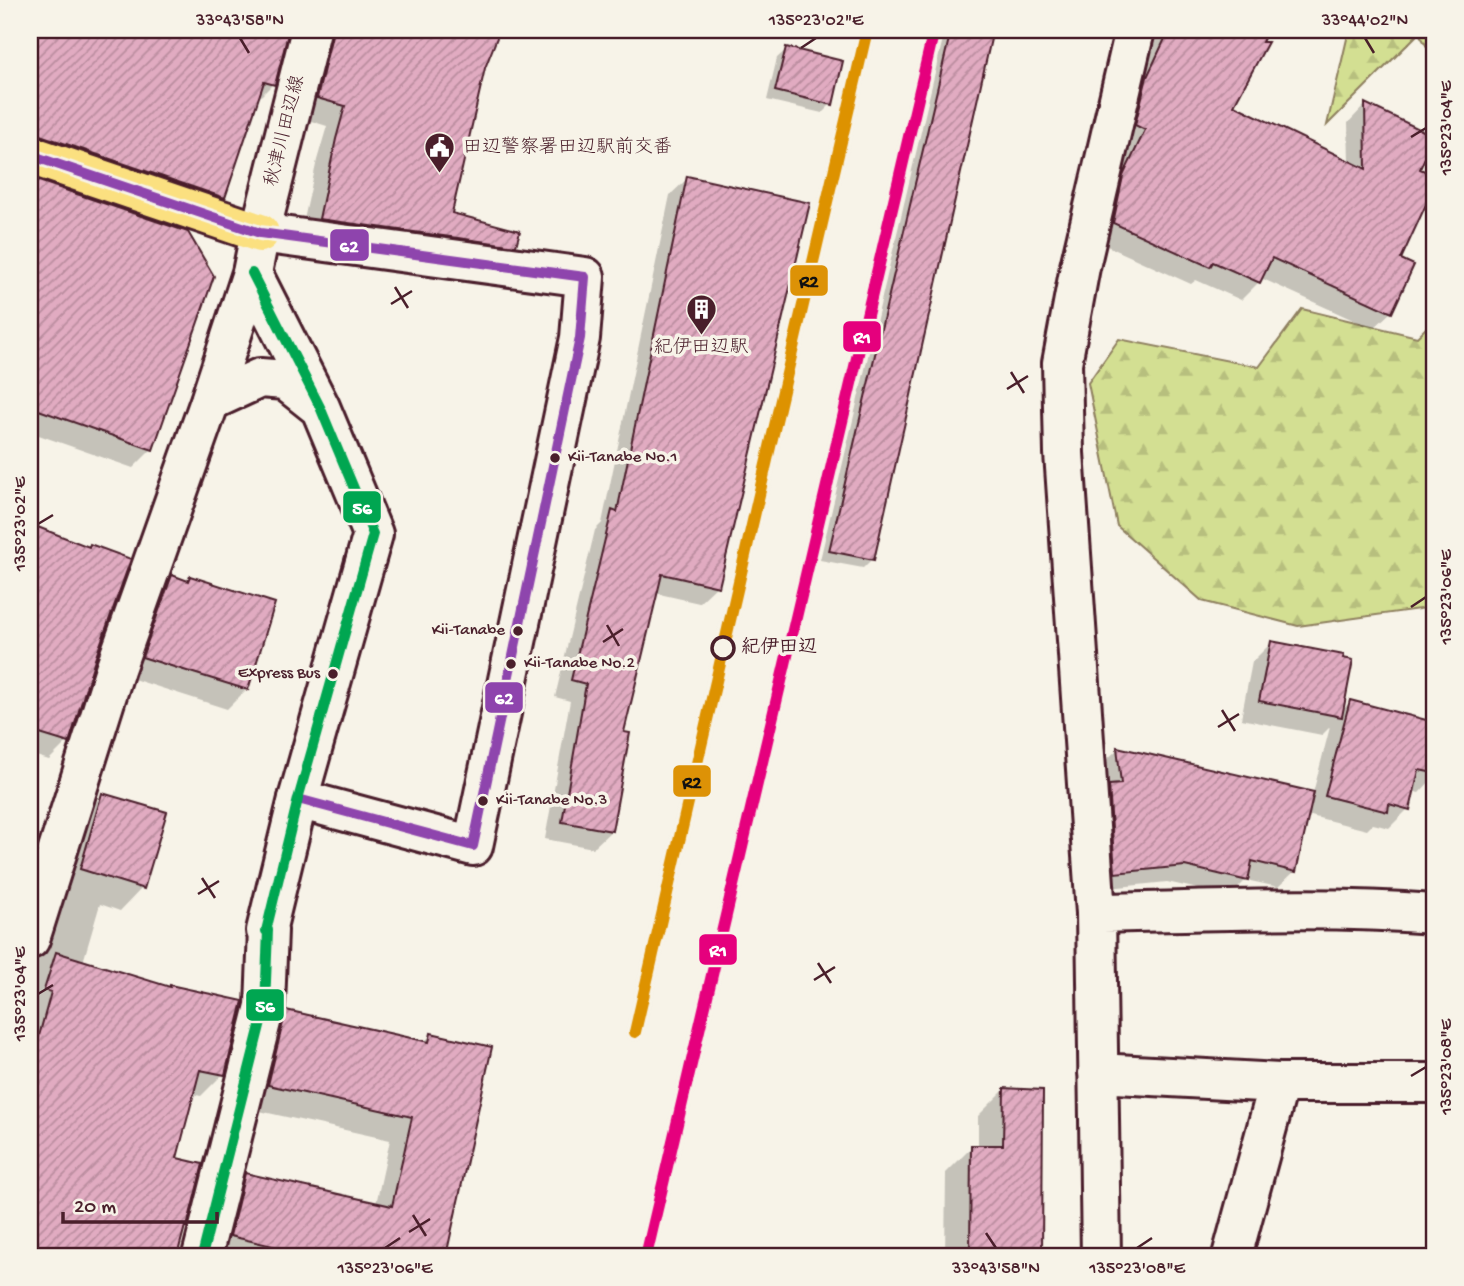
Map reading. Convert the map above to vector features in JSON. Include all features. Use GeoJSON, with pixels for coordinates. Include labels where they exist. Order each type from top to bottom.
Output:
{"type":"FeatureCollection","features":[{"type":"Feature","properties":{"kind":"main road"},"geometry":{"type":"LineString","coordinates":[[30,155],[260,233]]}},
{"type":"Feature","properties":{"kind":"street","name":"秋津川田辺線"},"geometry":{"type":"LineString","coordinates":[[30,939],[115,669],[210,401],[252,273],[311,30]]}},
{"type":"Feature","properties":{"kind":"street"},"geometry":{"type":"LineString","coordinates":[[1101,1256],[1096,913],[1064,453],[1062,363],[1080,267],[1135,30]]}},
{"type":"Feature","properties":{"kind":"street"},"geometry":{"type":"LineString","coordinates":[[260,233],[585,277],[580,338],[473,846],[298,799]]}},
{"type":"Feature","properties":{"kind":"street"},"geometry":{"type":"LineString","coordinates":[[202,1256],[265,1006],[268,930],[266,931],[298,799],[373,534],[320,407],[252,273]]}},
{"type":"Feature","properties":{"kind":"street"},"geometry":{"type":"LineString","coordinates":[[210,401],[260,378],[285,380],[320,407]]}},
{"type":"Feature","properties":{"kind":"street"},"geometry":{"type":"LineString","coordinates":[[1096,913],[1264,909],[1434,914]]}},
{"type":"Feature","properties":{"kind":"street"},"geometry":{"type":"LineString","coordinates":[[1098,1073],[1279,1083],[1434,1083]]}},
{"type":"Feature","properties":{"kind":"street"},"geometry":{"type":"LineString","coordinates":[[1232,1256],[1279,1083]]}},
{"type":"Feature","properties":{"kind":"green space"},"geometry":{"type":"Polygon","coordinates":[[[1349,30],[1434,30],[1434,59],[1419,33],[1327,125],[1349,30]]]}},
{"type":"Feature","properties":{"kind":"green space"},"geometry":{"type":"Polygon","coordinates":[[[1302,309],[1417,337],[1434,320],[1434,607],[1298,626],[1202,601],[1117,526],[1088,383],[1119,339],[1259,367],[1302,309]]]}},
{"type":"Feature","properties":{"kind":"building"},"geometry":{"type":"Polygon","coordinates":[[[30,30],[289,30],[275,85],[264,82],[225,198],[37,134],[30,134],[30,30]]]}},
{"type":"Feature","properties":{"kind":"building"},"geometry":{"type":"Polygon","coordinates":[[[332,30],[500,30],[485,68],[452,213],[520,231],[516,246],[319,219],[345,106],[317,98],[332,30]]]}},
{"type":"Feature","properties":{"kind":"building"},"geometry":{"type":"Polygon","coordinates":[[[951,30],[993,30],[874,560],[829,551],[951,30]]]}},
{"type":"Feature","properties":{"kind":"building"},"geometry":{"type":"Polygon","coordinates":[[[1169,30],[1268,30],[1262,42],[1268,42],[1234,105],[1366,169],[1365,103],[1434,136],[1420,169],[1434,175],[1434,187],[1401,259],[1414,265],[1392,313],[1272,258],[1260,283],[1213,262],[1210,267],[1113,223],[1123,176],[1145,130],[1135,125],[1147,77],[1169,30]]]}},
{"type":"Feature","properties":{"kind":"building"},"geometry":{"type":"Polygon","coordinates":[[[786,47],[843,61],[833,105],[775,91],[786,47]]]}},
{"type":"Feature","properties":{"kind":"building"},"geometry":{"type":"Polygon","coordinates":[[[687,176],[810,203],[719,587],[662,574],[624,732],[630,733],[612,831],[562,822],[586,684],[571,680],[612,510],[617,512],[687,176]]]}},
{"type":"Feature","properties":{"kind":"building"},"geometry":{"type":"Polygon","coordinates":[[[30,178],[188,232],[214,276],[153,450],[30,407],[30,178]]]}},
{"type":"Feature","properties":{"kind":"building"},"geometry":{"type":"Polygon","coordinates":[[[30,524],[89,547],[90,544],[131,559],[94,662],[69,743],[30,731],[30,524]]]}},
{"type":"Feature","properties":{"kind":"building"},"geometry":{"type":"Polygon","coordinates":[[[172,575],[188,581],[190,576],[275,603],[248,690],[142,657],[172,575]]]}},
{"type":"Feature","properties":{"kind":"building"},"geometry":{"type":"Polygon","coordinates":[[[1271,641],[1344,655],[1343,658],[1353,660],[1342,717],[1259,701],[1271,641]]]}},
{"type":"Feature","properties":{"kind":"building"},"geometry":{"type":"Polygon","coordinates":[[[1350,700],[1434,722],[1434,773],[1419,770],[1410,810],[1389,804],[1388,812],[1325,796],[1350,700]]]}},
{"type":"Feature","properties":{"kind":"building"},"geometry":{"type":"Polygon","coordinates":[[[1117,747],[1314,792],[1296,872],[1252,861],[1248,881],[1185,866],[1115,873],[1109,785],[1121,784],[1117,747]]]}},
{"type":"Feature","properties":{"kind":"building"},"geometry":{"type":"Polygon","coordinates":[[[102,793],[167,812],[144,889],[80,869],[102,793]]]}},
{"type":"Feature","properties":{"kind":"building"},"geometry":{"type":"Polygon","coordinates":[[[56,952],[170,987],[243,1001],[225,1075],[200,1070],[177,1158],[203,1164],[177,1256],[30,1256],[30,1069],[51,992],[44,990],[56,952]]]}},
{"type":"Feature","properties":{"kind":"building"},"geometry":{"type":"Polygon","coordinates":[[[286,1010],[429,1042],[431,1033],[492,1047],[446,1256],[279,1256],[281,1248],[230,1236],[245,1173],[392,1206],[412,1117],[268,1085],[286,1010]]]}},
{"type":"Feature","properties":{"kind":"building"},"geometry":{"type":"Polygon","coordinates":[[[1004,1088],[1043,1090],[1042,1256],[970,1256],[971,1145],[1003,1145],[1004,1088]]]}},
{"type":"Feature","properties":{"kind":"transit line","name":"R2"},"geometry":{"type":"LineString","coordinates":[[635,1032],[867,30]]}},
{"type":"Feature","properties":{"kind":"transit line","name":"R1"},"geometry":{"type":"LineString","coordinates":[[646,1256],[934,30]]}},
{"type":"Feature","properties":{"kind":"transit line","name":"62"},"geometry":{"type":"LineString","coordinates":[[30,155],[260,233],[585,277],[580,338],[473,846],[298,799]]}},
{"type":"Feature","properties":{"kind":"transit line","name":"56"},"geometry":{"type":"LineString","coordinates":[[202,1256],[265,1006],[268,930],[266,931],[298,799],[373,534],[320,407],[252,273]]}},
{"type":"Feature","properties":{"kind":"place","name":"田辺警察署田辺駅前交番"},"geometry":{"type":"Point","coordinates":[440,175]}},
{"type":"Feature","properties":{"kind":"place","name":"紀伊田辺駅"},"geometry":{"type":"Point","coordinates":[701,336]}},
{"type":"Feature","properties":{"kind":"place","name":"Kii-Tanabe No.1"},"geometry":{"type":"Point","coordinates":[555,458]}},
{"type":"Feature","properties":{"kind":"place","name":"Kii-Tanabe"},"geometry":{"type":"Point","coordinates":[518,631]}},
{"type":"Feature","properties":{"kind":"place","name":"紀伊田辺"},"geometry":{"type":"Point","coordinates":[723,648]}},
{"type":"Feature","properties":{"kind":"place","name":"Kii-Tanabe No.2"},"geometry":{"type":"Point","coordinates":[511,664]}},
{"type":"Feature","properties":{"kind":"place","name":"Express Bus"},"geometry":{"type":"Point","coordinates":[333,674]}},
{"type":"Feature","properties":{"kind":"place","name":"Kii-Tanabe No.3"},"geometry":{"type":"Point","coordinates":[483,801]}}]}
